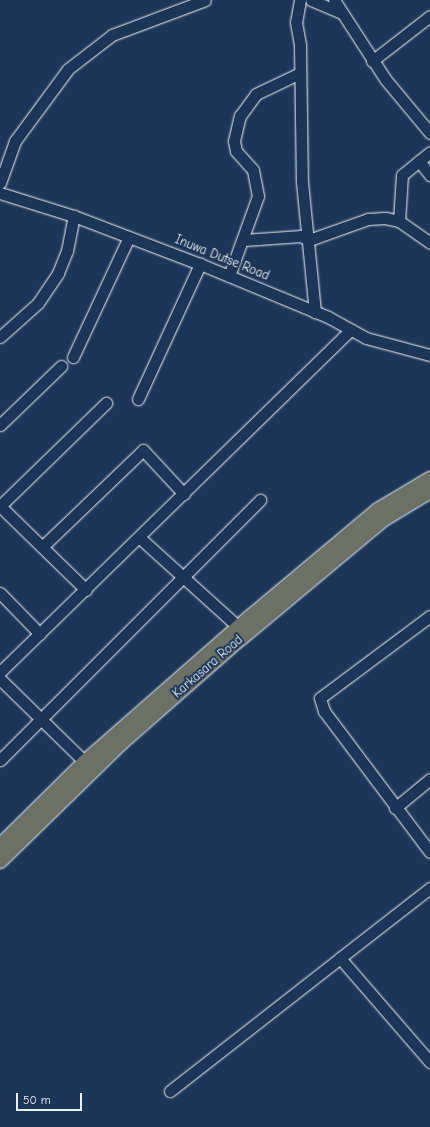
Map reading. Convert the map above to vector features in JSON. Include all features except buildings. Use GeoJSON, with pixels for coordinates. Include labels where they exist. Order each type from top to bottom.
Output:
{"type":"FeatureCollection","features":[{"type":"Feature","properties":{"kind":"main road","name":"Karkasara Road"},"geometry":{"type":"LineString","coordinates":[[0,846],[378,510],[430,479]]}},
{"type":"Feature","properties":{"kind":"main road","name":"Karkasara Road"},"geometry":{"type":"LineString","coordinates":[[243,630],[384,519],[430,491]]}},
{"type":"Feature","properties":{"kind":"main road","name":"Karkasara Road"},"geometry":{"type":"LineString","coordinates":[[0,861],[89,766]]}},
{"type":"Feature","properties":{"kind":"street"},"geometry":{"type":"LineString","coordinates":[[0,183],[15,142],[68,69],[112,35],[205,0]]}},
{"type":"Feature","properties":{"kind":"street"},"geometry":{"type":"LineString","coordinates":[[300,0],[296,22],[300,73],[302,182],[315,312]]}},
{"type":"Feature","properties":{"kind":"street"},"geometry":{"type":"LineString","coordinates":[[311,0],[342,13]]}},
{"type":"Feature","properties":{"kind":"street"},"geometry":{"type":"LineString","coordinates":[[334,0],[372,61],[430,132]]}},
{"type":"Feature","properties":{"kind":"street"},"geometry":{"type":"LineString","coordinates":[[372,61],[430,16]]}},
{"type":"Feature","properties":{"kind":"street"},"geometry":{"type":"LineString","coordinates":[[229,276],[244,240],[258,196],[253,170],[236,151],[236,127],[256,94],[300,73]]}},
{"type":"Feature","properties":{"kind":"street"},"geometry":{"type":"LineString","coordinates":[[399,221],[402,175],[430,152]]}},
{"type":"Feature","properties":{"kind":"street"},"geometry":{"type":"LineString","coordinates":[[419,161],[430,175]]}},
{"type":"Feature","properties":{"kind":"street","name":"Inuwa Dutse Road"},"geometry":{"type":"LineString","coordinates":[[0,193],[74,216],[200,264],[315,312],[377,342],[430,355]]}},
{"type":"Feature","properties":{"kind":"street"},"geometry":{"type":"LineString","coordinates":[[0,337],[38,303],[58,273],[67,252],[74,216]]}},
{"type":"Feature","properties":{"kind":"street"},"geometry":{"type":"LineString","coordinates":[[244,240],[301,236],[309,240],[368,219],[399,221],[430,243]]}},
{"type":"Feature","properties":{"kind":"street"},"geometry":{"type":"LineString","coordinates":[[74,357],[129,237]]}},
{"type":"Feature","properties":{"kind":"street"},"geometry":{"type":"LineString","coordinates":[[138,400],[200,264]]}},
{"type":"Feature","properties":{"kind":"street"},"geometry":{"type":"LineString","coordinates":[[0,672],[140,538],[351,330]]}},
{"type":"Feature","properties":{"kind":"street"},"geometry":{"type":"LineString","coordinates":[[0,425],[61,366]]}},
{"type":"Feature","properties":{"kind":"street"},"geometry":{"type":"LineString","coordinates":[[86,590],[0,506],[106,403]]}},
{"type":"Feature","properties":{"kind":"street"},"geometry":{"type":"LineString","coordinates":[[42,548],[143,450],[184,494]]}},
{"type":"Feature","properties":{"kind":"street"},"geometry":{"type":"LineString","coordinates":[[0,760],[184,580],[260,500]]}},
{"type":"Feature","properties":{"kind":"street"},"geometry":{"type":"LineString","coordinates":[[140,538],[184,580],[243,630]]}},
{"type":"Feature","properties":{"kind":"street"},"geometry":{"type":"LineString","coordinates":[[0,593],[40,634]]}},
{"type":"Feature","properties":{"kind":"street"},"geometry":{"type":"LineString","coordinates":[[430,616],[320,698],[324,711],[395,808],[430,852]]}},
{"type":"Feature","properties":{"kind":"street"},"geometry":{"type":"LineString","coordinates":[[0,679],[89,766]]}},
{"type":"Feature","properties":{"kind":"street"},"geometry":{"type":"LineString","coordinates":[[395,808],[430,779]]}},
{"type":"Feature","properties":{"kind":"street"},"geometry":{"type":"LineString","coordinates":[[170,1091],[430,888]]}},
{"type":"Feature","properties":{"kind":"street"},"geometry":{"type":"LineString","coordinates":[[340,958],[430,1062]]}}]}
